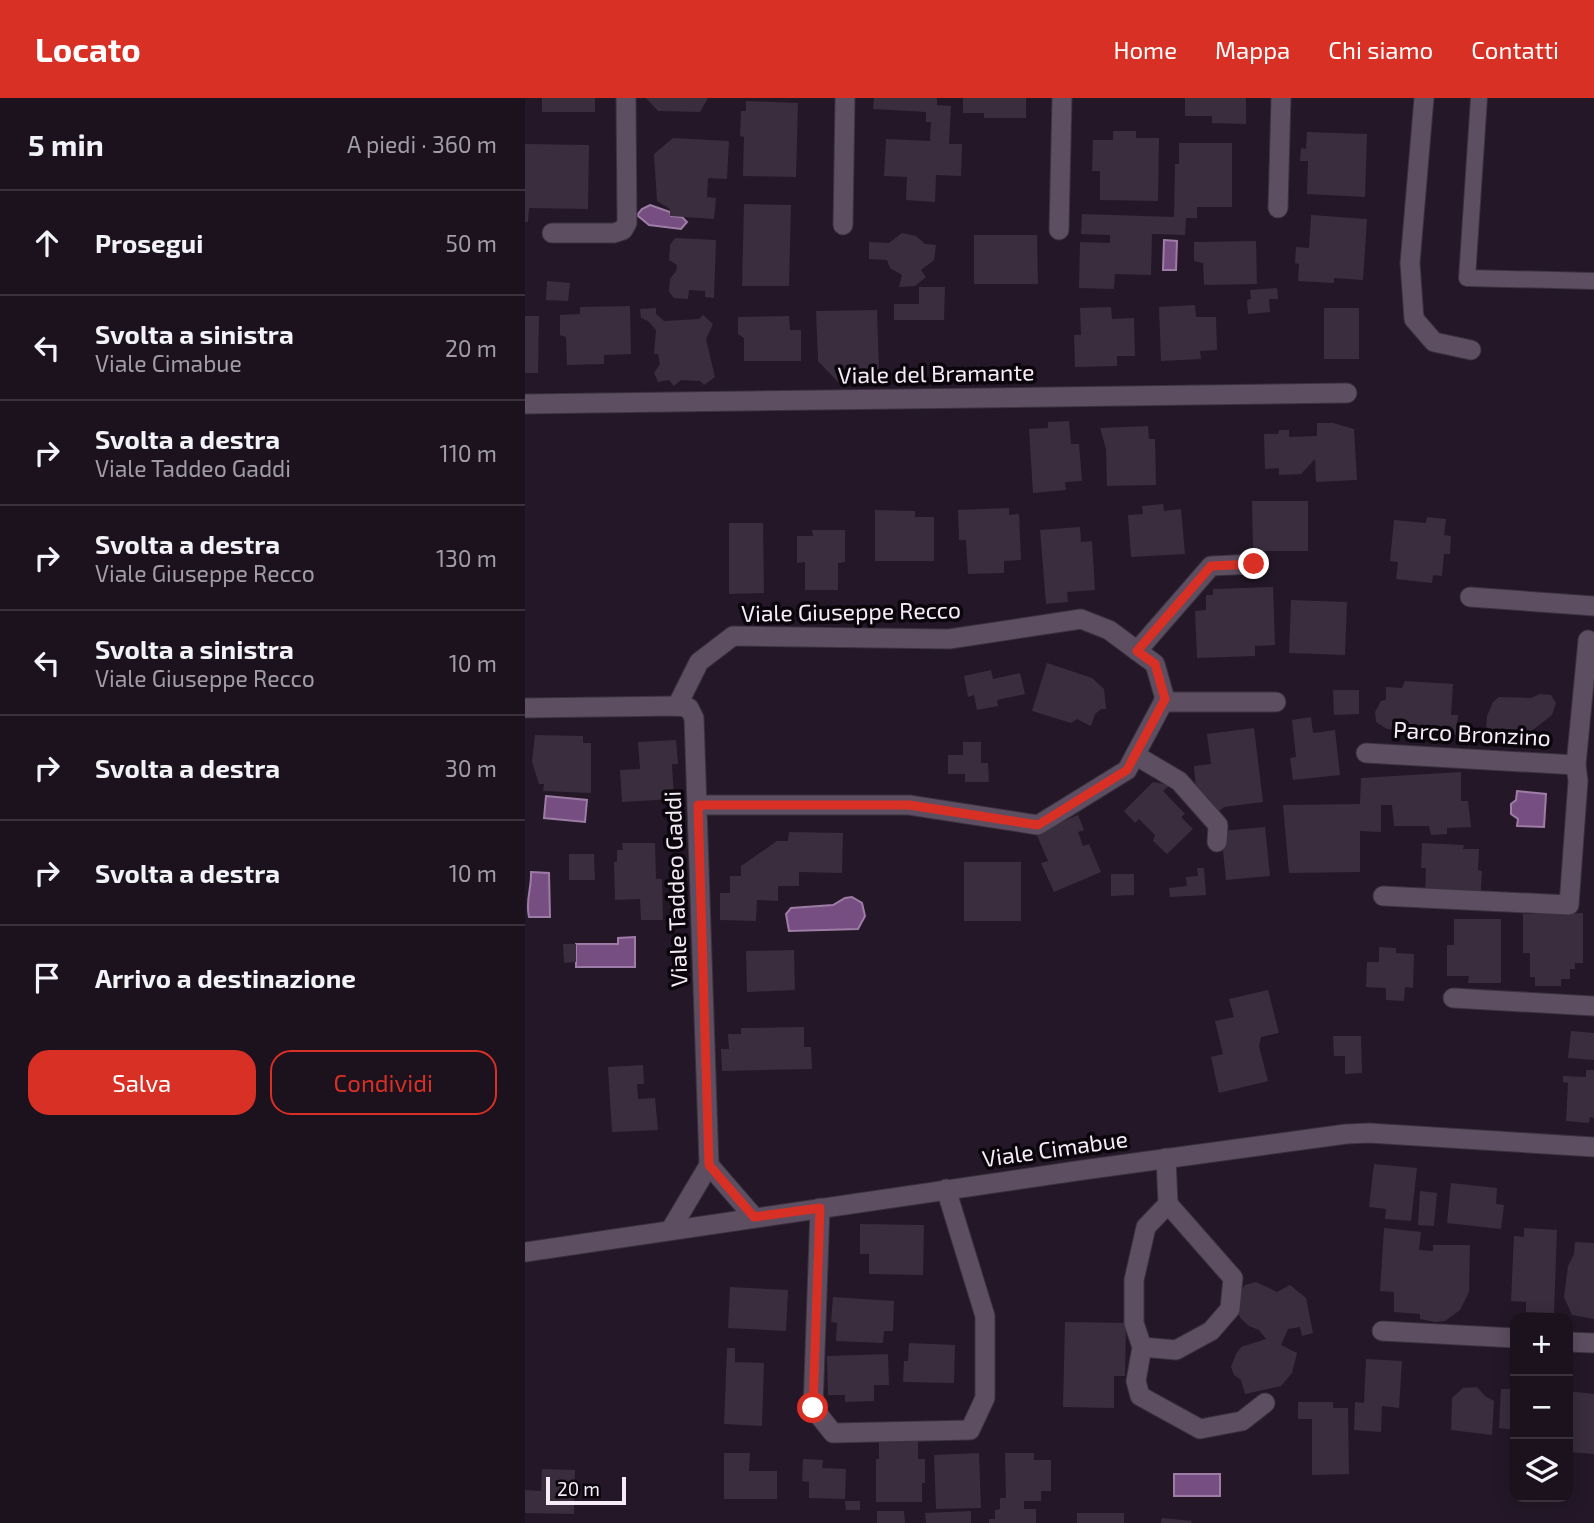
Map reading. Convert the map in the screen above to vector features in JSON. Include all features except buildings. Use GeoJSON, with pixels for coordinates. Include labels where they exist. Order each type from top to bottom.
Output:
{"type":"FeatureCollection","features":[{"type":"Feature","properties":{"kind":"street"},"geometry":{"type":"LineString","coordinates":[[552,233],[614,233],[623,230],[627,223],[626,98]]}},
{"type":"Feature","properties":{"kind":"street"},"geometry":{"type":"LineString","coordinates":[[843,225],[845,98]]}},
{"type":"Feature","properties":{"kind":"street"},"geometry":{"type":"LineString","coordinates":[[1059,230],[1062,98]]}},
{"type":"Feature","properties":{"kind":"street"},"geometry":{"type":"LineString","coordinates":[[1278,208],[1281,98]]}},
{"type":"Feature","properties":{"kind":"street"},"geometry":{"type":"LineString","coordinates":[[1424,98],[1410,263],[1415,319],[1434,342],[1471,349]]}},
{"type":"Feature","properties":{"kind":"street","name":"Viale del Bramante"},"geometry":{"type":"LineString","coordinates":[[525,404],[1347,393]]}},
{"type":"Feature","properties":{"kind":"street"},"geometry":{"type":"LineString","coordinates":[[1137,651],[1211,566],[1254,564]]}},
{"type":"Feature","properties":{"kind":"street"},"geometry":{"type":"LineString","coordinates":[[1470,597],[1594,606]]}},
{"type":"Feature","properties":{"kind":"street","name":"Viale Giuseppe Recco"},"geometry":{"type":"LineString","coordinates":[[677,706],[699,662],[733,636],[949,639],[1081,620],[1109,630],[1155,664],[1165,699],[1163,702]]}},
{"type":"Feature","properties":{"kind":"street","name":"Parco Bronzino"},"geometry":{"type":"LineString","coordinates":[[1384,897],[1569,905],[1583,776],[1588,640]]}},
{"type":"Feature","properties":{"kind":"street"},"geometry":{"type":"LineString","coordinates":[[698,805],[909,805],[1038,825],[1127,770],[1163,702],[1276,702]]}},
{"type":"Feature","properties":{"kind":"street"},"geometry":{"type":"LineString","coordinates":[[525,708],[677,706]]}},
{"type":"Feature","properties":{"kind":"street","name":"Viale Taddeo Gaddi"},"geometry":{"type":"LineString","coordinates":[[677,706],[689,708],[694,718],[709,1165]]}},
{"type":"Feature","properties":{"kind":"street","name":"Parco Bronzino"},"geometry":{"type":"LineString","coordinates":[[1366,753],[1583,776]]}},
{"type":"Feature","properties":{"kind":"street"},"geometry":{"type":"LineString","coordinates":[[1135,755],[1179,781],[1219,825],[1217,842]]}},
{"type":"Feature","properties":{"kind":"street"},"geometry":{"type":"LineString","coordinates":[[1453,998],[1594,1006]]}},
{"type":"Feature","properties":{"kind":"street","name":"Viale Cimabue"},"geometry":{"type":"LineString","coordinates":[[525,1252],[946,1189],[1346,1134],[1369,1133],[1594,1147]]}},
{"type":"Feature","properties":{"kind":"street"},"geometry":{"type":"LineString","coordinates":[[1142,1347],[1176,1350],[1211,1331],[1230,1309],[1233,1278],[1168,1204],[1165,1158]]}},
{"type":"Feature","properties":{"kind":"street"},"geometry":{"type":"LineString","coordinates":[[671,1229],[709,1165],[754,1217]]}},
{"type":"Feature","properties":{"kind":"street"},"geometry":{"type":"LineString","coordinates":[[820,1208],[813,1408],[833,1433],[970,1430],[985,1398],[985,1316],[946,1189]]}},
{"type":"Feature","properties":{"kind":"street"},"geometry":{"type":"LineString","coordinates":[[1168,1204],[1146,1227],[1134,1280],[1133,1322],[1142,1347],[1136,1381],[1140,1396],[1200,1429],[1242,1420],[1265,1403]]}},
{"type":"Feature","properties":{"kind":"street"},"geometry":{"type":"LineString","coordinates":[[1382,1331],[1510,1338]]}},
{"type":"Feature","properties":{"kind":"street"},"geometry":{"type":"LineString","coordinates":[[1573,1342],[1594,1343]]}},
{"type":"Feature","properties":{"kind":"lane"},"geometry":{"type":"LineString","coordinates":[[1479,98],[1467,278],[1594,281]]}},
{"type":"Feature","properties":{"kind":"shaded area"},"geometry":{"type":"Polygon","coordinates":[[[650,205],[670,212],[671,216],[682,217],[687,222],[681,229],[649,225],[637,215],[650,205]]]}},
{"type":"Feature","properties":{"kind":"shaded area"},"geometry":{"type":"Polygon","coordinates":[[[1164,240],[1177,241],[1176,270],[1163,270],[1164,240]]]}},
{"type":"Feature","properties":{"kind":"shaded area"},"geometry":{"type":"Polygon","coordinates":[[[1517,791],[1546,794],[1544,827],[1517,826],[1518,819],[1511,814],[1511,804],[1516,800],[1517,791]]]}},
{"type":"Feature","properties":{"kind":"shaded area"},"geometry":{"type":"Polygon","coordinates":[[[546,796],[587,800],[585,822],[544,818],[546,796]]]}},
{"type":"Feature","properties":{"kind":"shaded area"},"geometry":{"type":"Polygon","coordinates":[[[531,872],[549,873],[550,917],[529,917],[531,872]]]}},
{"type":"Feature","properties":{"kind":"shaded area"},"geometry":{"type":"Polygon","coordinates":[[[852,897],[862,903],[865,916],[858,929],[789,931],[786,914],[791,908],[833,905],[852,897]]]}},
{"type":"Feature","properties":{"kind":"shaded area"},"geometry":{"type":"Polygon","coordinates":[[[635,937],[635,967],[576,967],[576,944],[618,944],[618,938],[635,937]]]}},
{"type":"Feature","properties":{"kind":"shaded area"},"geometry":{"type":"Polygon","coordinates":[[[1174,1474],[1220,1474],[1220,1496],[1174,1496],[1174,1474]]]}},
{"type":"Feature","properties":{"kind":"route"},"geometry":{"type":"LineString","coordinates":[[813,1408],[820,1208],[754,1217],[709,1165],[698,805],[909,805],[1038,825],[1127,770],[1165,699],[1155,664],[1137,651],[1211,566],[1254,564]]}}]}
